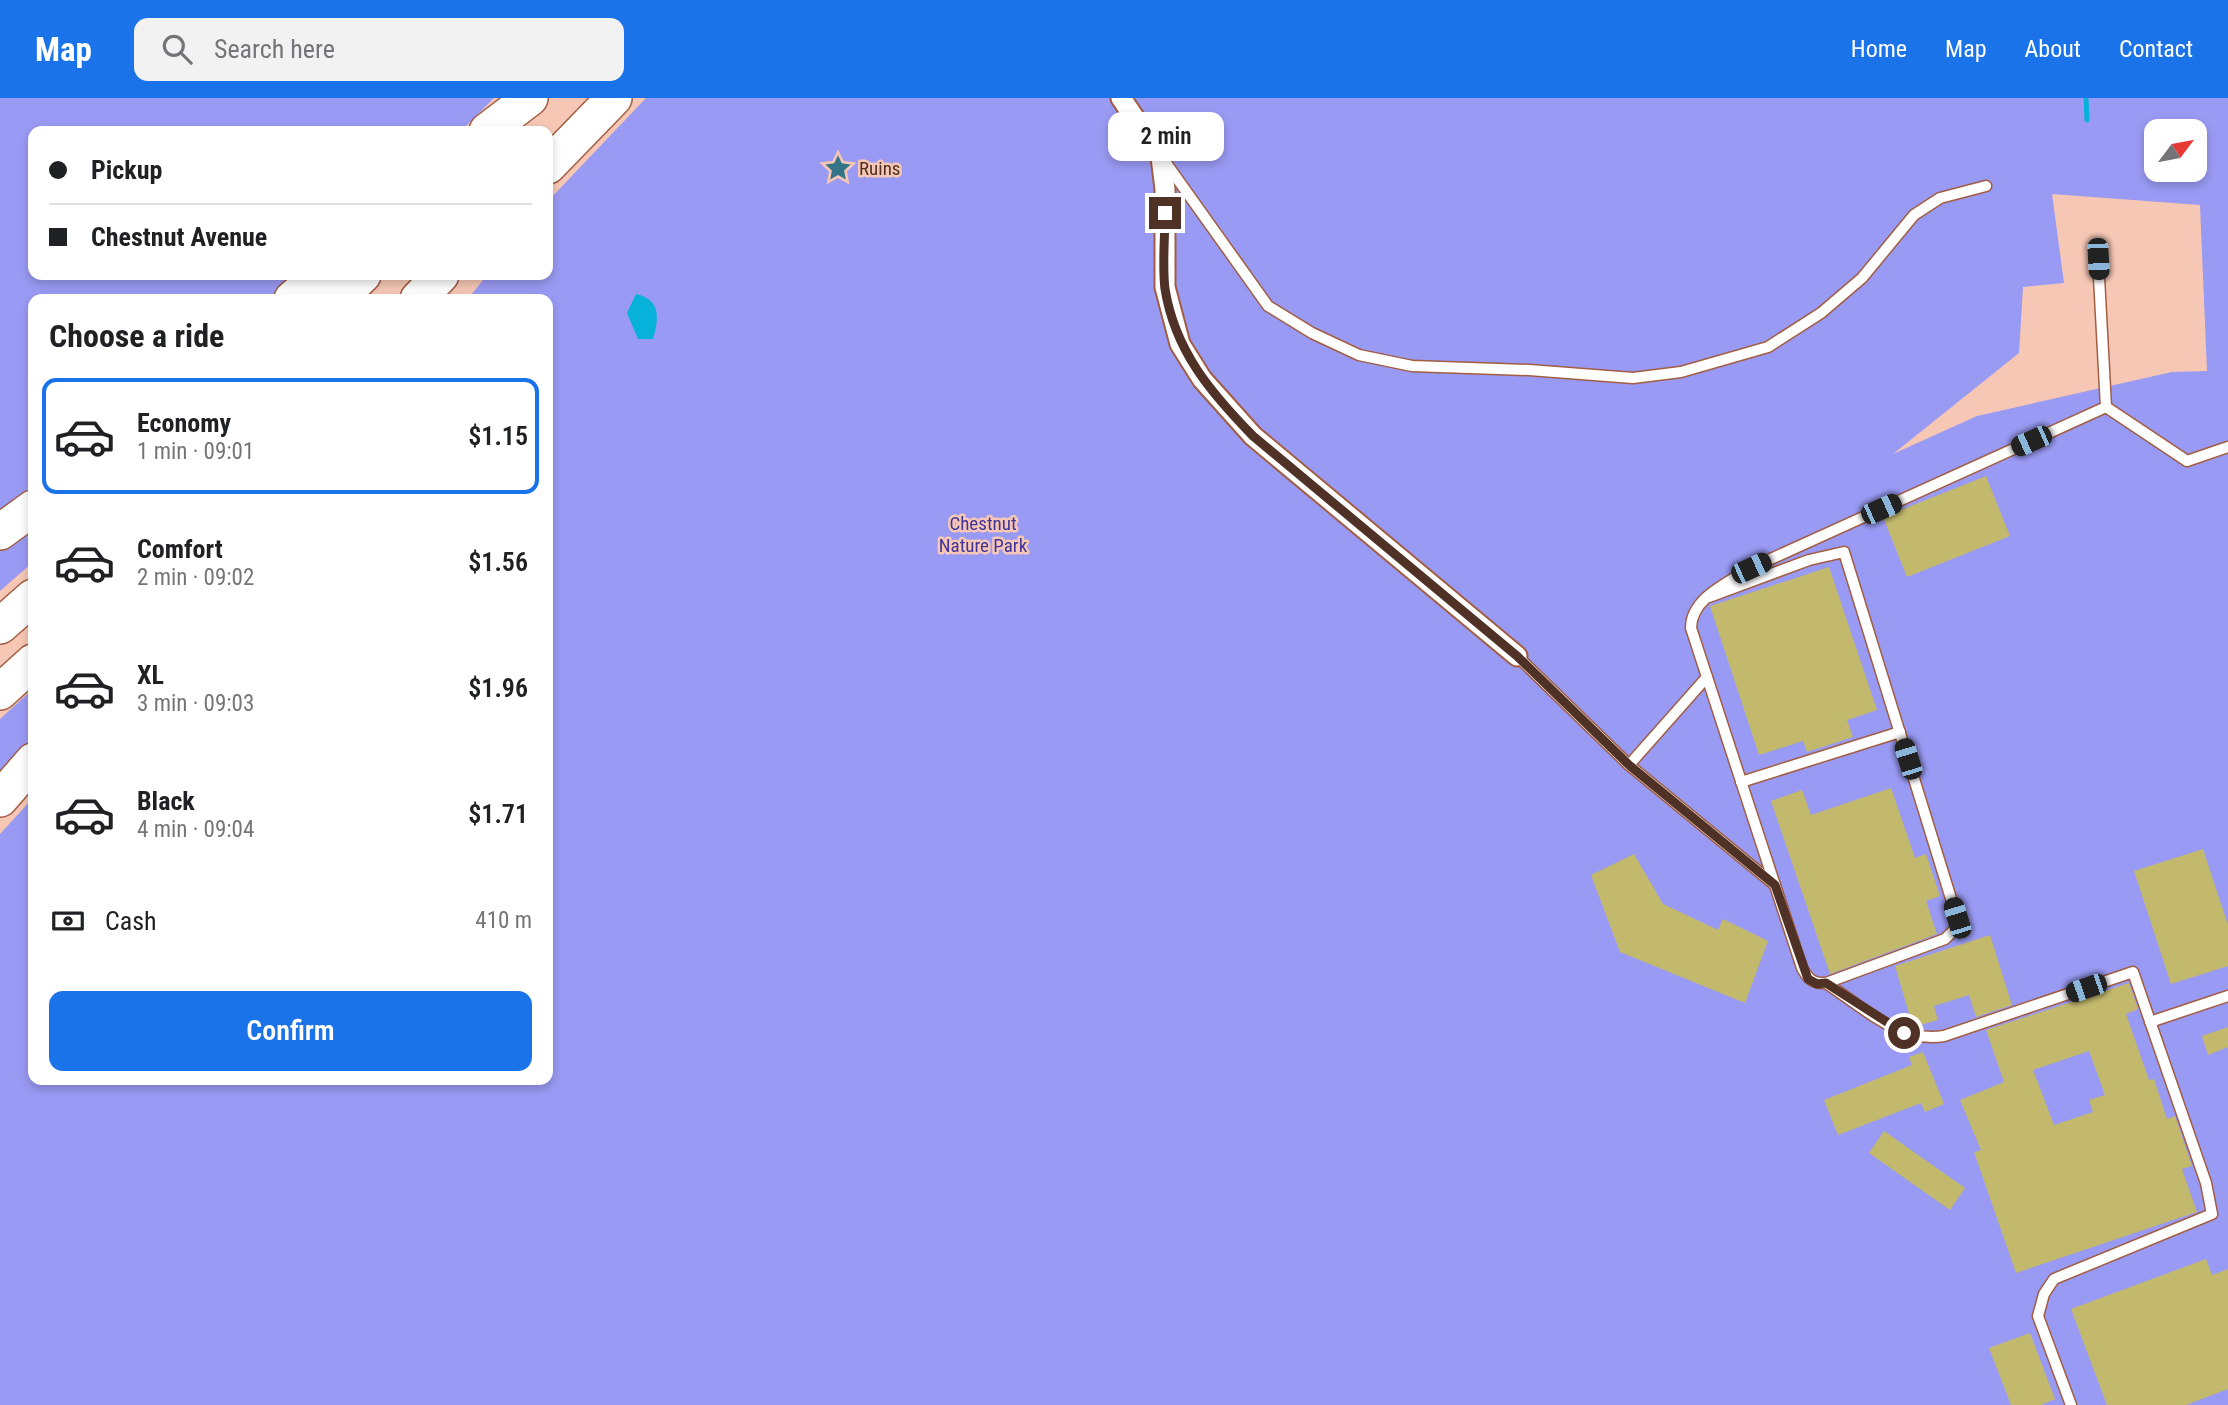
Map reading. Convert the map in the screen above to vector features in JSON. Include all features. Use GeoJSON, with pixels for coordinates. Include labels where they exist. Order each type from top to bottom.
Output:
{"type":"FeatureCollection","features":[{"type":"Feature","properties":{"kind":"highway"},"geometry":{"type":"LineString","coordinates":[[494,126],[530,98]]}},
{"type":"Feature","properties":{"kind":"highway"},"geometry":{"type":"LineString","coordinates":[[512,126],[540,98]]}},
{"type":"Feature","properties":{"kind":"highway"},"geometry":{"type":"LineString","coordinates":[[553,161],[614,98]]}},
{"type":"Feature","properties":{"kind":"highway"},"geometry":{"type":"LineString","coordinates":[[298,294],[314,280]]}},
{"type":"Feature","properties":{"kind":"highway"},"geometry":{"type":"LineString","coordinates":[[343,294],[358,280]]}},
{"type":"Feature","properties":{"kind":"highway"},"geometry":{"type":"LineString","coordinates":[[423,294],[437,280]]}},
{"type":"Feature","properties":{"kind":"highway"},"geometry":{"type":"LineString","coordinates":[[0,532],[28,512]]}},
{"type":"Feature","properties":{"kind":"highway"},"geometry":{"type":"LineString","coordinates":[[0,626],[28,601]]}},
{"type":"Feature","properties":{"kind":"highway"},"geometry":{"type":"LineString","coordinates":[[0,692],[28,667]]}},
{"type":"Feature","properties":{"kind":"highway"},"geometry":{"type":"LineString","coordinates":[[0,799],[28,767]]}},
{"type":"Feature","properties":{"kind":"street"},"geometry":{"type":"LineString","coordinates":[[1121,98],[1161,157],[1165,189],[1165,287],[1180,344],[1202,379],[1253,436],[1517,656]]}},
{"type":"Feature","properties":{"kind":"lane"},"geometry":{"type":"LineString","coordinates":[[1161,157],[1268,306],[1312,333],[1359,355],[1412,366],[1633,377],[1681,372],[1768,347],[1821,313],[1863,278],[1914,215],[1940,198],[1986,186]]}},
{"type":"Feature","properties":{"kind":"lane"},"geometry":{"type":"LineString","coordinates":[[2098,259],[2106,407]]}},
{"type":"Feature","properties":{"kind":"lane"},"geometry":{"type":"LineString","coordinates":[[2106,407],[2187,461],[2228,447]]}},
{"type":"Feature","properties":{"kind":"lane"},"geometry":{"type":"LineString","coordinates":[[1709,597],[1809,560],[1844,552],[1957,918],[1957,927],[1945,939],[1826,983],[1817,984],[1808,979],[1802,968],[1691,628],[1691,617],[1709,597],[1751,568],[2106,407]]}},
{"type":"Feature","properties":{"kind":"lane"},"geometry":{"type":"LineString","coordinates":[[1517,656],[1629,765],[1775,885]]}},
{"type":"Feature","properties":{"kind":"lane"},"geometry":{"type":"LineString","coordinates":[[1629,765],[1707,677]]}},
{"type":"Feature","properties":{"kind":"lane"},"geometry":{"type":"LineString","coordinates":[[1741,782],[1900,732]]}},
{"type":"Feature","properties":{"kind":"lane"},"geometry":{"type":"LineString","coordinates":[[1826,983],[1904,1033],[1934,1038],[2133,972],[2206,1183],[2212,1213],[2054,1279],[2044,1294],[2038,1316],[2071,1405]]}},
{"type":"Feature","properties":{"kind":"lane"},"geometry":{"type":"LineString","coordinates":[[2150,1023],[2228,996]]}},
{"type":"Feature","properties":{"kind":"green space"},"geometry":{"type":"Polygon","coordinates":[[[0,98],[494,98],[466,126],[28,126],[28,280],[296,280],[279,294],[28,294],[28,489],[0,510],[0,98]]]}},
{"type":"Feature","properties":{"kind":"green space","name":"Chestnut Nature Park"},"geometry":{"type":"Polygon","coordinates":[[[646,98],[2228,98],[2228,1405],[0,1405],[0,834],[28,803],[28,1085],[553,1085],[553,294],[472,294],[483,280],[553,280],[553,196],[646,98]],[[2052,194],[2064,283],[2023,287],[2019,353],[1893,454],[1977,416],[2172,372],[2207,371],[2200,205],[2052,194]]]}},
{"type":"Feature","properties":{"kind":"green space"},"geometry":{"type":"Polygon","coordinates":[[[28,526],[28,566],[0,591],[0,546],[28,526]]]}},
{"type":"Feature","properties":{"kind":"green space"},"geometry":{"type":"Polygon","coordinates":[[[28,694],[28,744],[0,775],[0,719],[28,694]]]}},
{"type":"Feature","properties":{"kind":"shaded area"},"geometry":{"type":"Polygon","coordinates":[[[636,294],[654,305],[657,317],[653,339],[638,339],[627,313],[636,294]]]}},
{"type":"Feature","properties":{"kind":"building"},"geometry":{"type":"Polygon","coordinates":[[[1986,476],[2010,536],[1907,577],[1883,517],[1986,476]]]}},
{"type":"Feature","properties":{"kind":"building"},"geometry":{"type":"Polygon","coordinates":[[[1829,567],[1877,710],[1847,720],[1853,737],[1807,752],[1803,741],[1759,755],[1710,606],[1829,567]]]}},
{"type":"Feature","properties":{"kind":"building"},"geometry":{"type":"Polygon","coordinates":[[[1891,788],[1915,858],[1926,854],[1940,896],[1926,901],[1937,934],[1830,974],[1771,801],[1802,790],[1811,815],[1891,788]]]}},
{"type":"Feature","properties":{"kind":"building"},"geometry":{"type":"Polygon","coordinates":[[[2203,849],[2228,925],[2228,966],[2171,984],[2134,871],[2203,849]]]}},
{"type":"Feature","properties":{"kind":"building"},"geometry":{"type":"Polygon","coordinates":[[[1634,854],[1663,904],[1718,930],[1723,919],[1768,941],[1745,1003],[1620,952],[1591,875],[1634,854]]]}},
{"type":"Feature","properties":{"kind":"building"},"geometry":{"type":"Polygon","coordinates":[[[1990,935],[2012,1005],[1976,1017],[1969,995],[1934,1006],[1938,1020],[1913,1027],[1895,966],[1990,935]]]}},
{"type":"Feature","properties":{"kind":"building"},"geometry":{"type":"Polygon","coordinates":[[[2129,983],[2138,1009],[2126,1014],[2149,1080],[2154,1079],[2167,1119],[2175,1116],[2192,1166],[2182,1169],[2197,1212],[2016,1273],[1974,1152],[1981,1150],[1960,1100],[2004,1082],[1986,1030],[2129,983]],[[2089,1051],[2033,1070],[2054,1125],[2093,1112],[2089,1100],[2105,1095],[2089,1051]]]}},
{"type":"Feature","properties":{"kind":"building"},"geometry":{"type":"Polygon","coordinates":[[[2228,1027],[2228,1047],[2208,1055],[2202,1036],[2228,1027]]]}},
{"type":"Feature","properties":{"kind":"building"},"geometry":{"type":"Polygon","coordinates":[[[1923,1052],[1944,1104],[1925,1112],[1921,1103],[1838,1135],[1824,1100],[1912,1065],[1909,1057],[1923,1052]]]}},
{"type":"Feature","properties":{"kind":"building"},"geometry":{"type":"Polygon","coordinates":[[[1884,1131],[1965,1188],[1950,1210],[1869,1153],[1884,1131]]]}},
{"type":"Feature","properties":{"kind":"building"},"geometry":{"type":"Polygon","coordinates":[[[2206,1259],[2212,1275],[2228,1269],[2228,1389],[2186,1405],[2107,1405],[2071,1309],[2206,1259]]]}},
{"type":"Feature","properties":{"kind":"building"},"geometry":{"type":"Polygon","coordinates":[[[2030,1333],[2055,1399],[2041,1405],[2011,1405],[1989,1348],[2030,1333]]]}},
{"type":"Feature","properties":{"kind":"waterway"},"geometry":{"type":"LineString","coordinates":[[2086,98],[2087,120]]}},
{"type":"Feature","properties":{"kind":"place","name":"Ruins"},"geometry":{"type":"Point","coordinates":[838,168]}},
{"type":"Feature","properties":{"kind":"route"},"geometry":{"type":"LineString","coordinates":[[1165,213],[1165,287],[1171,315],[1180,344],[1217,399],[1253,436],[1517,656],[1629,765],[1775,885],[1808,979],[1817,984],[1826,983],[1904,1033]]}}]}
